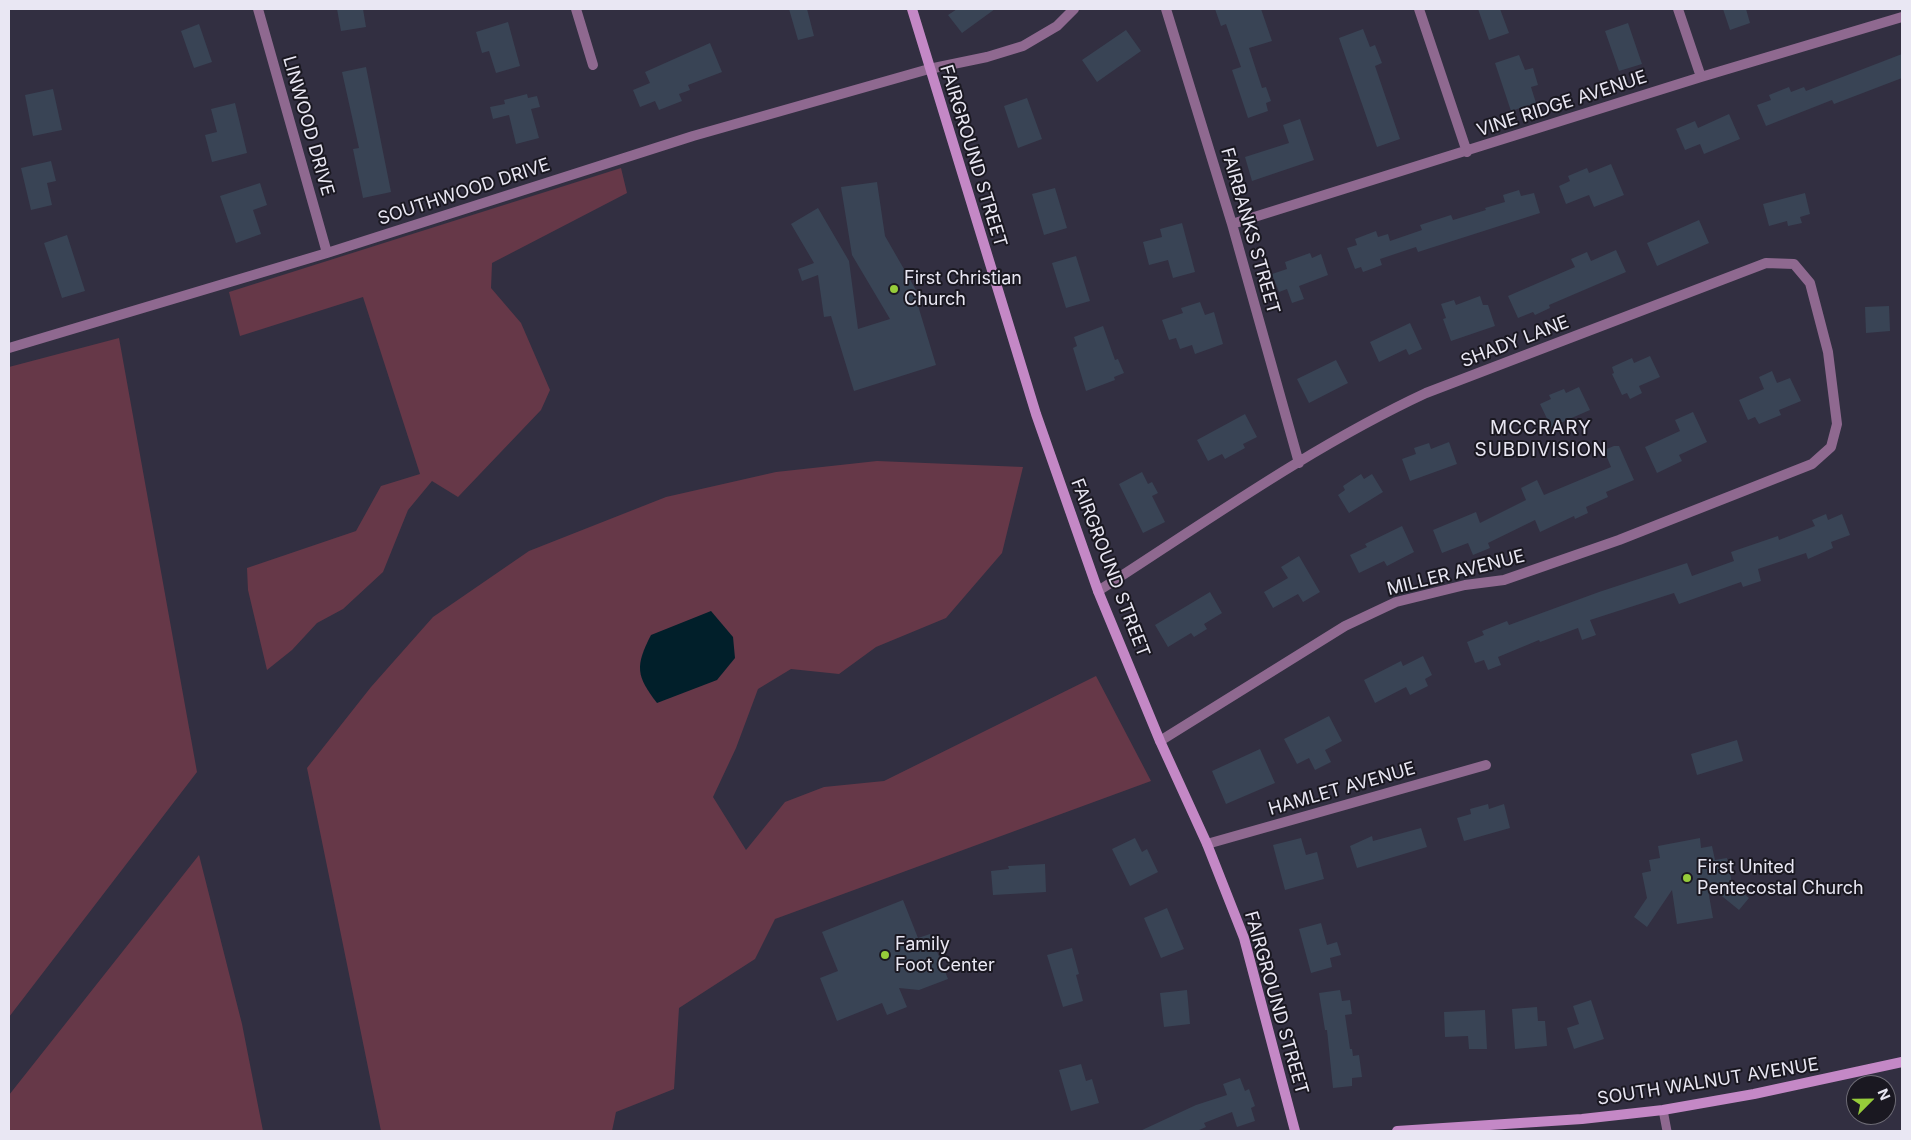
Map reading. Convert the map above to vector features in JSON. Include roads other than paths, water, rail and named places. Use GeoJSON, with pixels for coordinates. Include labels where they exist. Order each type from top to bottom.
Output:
{"type":"FeatureCollection","features":[{"type":"Feature","properties":{"kind":"street","name":"LINWOOD DRIVE"},"geometry":{"type":"LineString","coordinates":[[258,9],[327,253]]}},
{"type":"Feature","properties":{"kind":"street"},"geometry":{"type":"LineString","coordinates":[[576,9],[593,65]]}},
{"type":"Feature","properties":{"kind":"street","name":"FAIRGROUND STREET"},"geometry":{"type":"LineString","coordinates":[[912,9],[1036,414],[1098,591],[1160,741],[1207,844],[1244,938],[1295,1131]]}},
{"type":"Feature","properties":{"kind":"street","name":"SOUTHWOOD DRIVE"},"geometry":{"type":"LineString","coordinates":[[9,348],[327,253],[693,136],[929,69],[987,57],[1023,46],[1057,26],[1074,9]]}},
{"type":"Feature","properties":{"kind":"street","name":"FAIRBANKS STREET"},"geometry":{"type":"LineString","coordinates":[[1166,9],[1232,224],[1299,463]]}},
{"type":"Feature","properties":{"kind":"street"},"geometry":{"type":"LineString","coordinates":[[1419,9],[1467,152]]}},
{"type":"Feature","properties":{"kind":"street"},"geometry":{"type":"LineString","coordinates":[[1678,9],[1701,77]]}},
{"type":"Feature","properties":{"kind":"street","name":"VINE RIDGE AVENUE"},"geometry":{"type":"LineString","coordinates":[[1232,224],[1902,16]]}},
{"type":"Feature","properties":{"kind":"street","name":"SHADY LANE"},"geometry":{"type":"LineString","coordinates":[[1098,591],[1375,417],[1426,393],[1766,263],[1794,264],[1810,283],[1828,352],[1837,424],[1831,447]]}},
{"type":"Feature","properties":{"kind":"street","name":"MILLER AVENUE"},"geometry":{"type":"LineString","coordinates":[[1160,741],[1345,626],[1396,602],[1465,585],[1504,580],[1619,540],[1812,464],[1831,447]]}},
{"type":"Feature","properties":{"kind":"street","name":"HAMLET AVENUE"},"geometry":{"type":"LineString","coordinates":[[1207,844],[1486,765]]}},
{"type":"Feature","properties":{"kind":"street","name":"SOUTH WALNUT AVENUE"},"geometry":{"type":"LineString","coordinates":[[1398,1131],[1582,1119],[1663,1110],[1754,1094],[1902,1062]]}},
{"type":"Feature","properties":{"kind":"lane"},"geometry":{"type":"LineString","coordinates":[[1663,1110],[1667,1131]]}},
{"type":"Feature","properties":{"kind":"water"},"geometry":{"type":"Polygon","coordinates":[[[711,611],[733,637],[735,658],[717,680],[657,703],[645,685],[640,670],[642,655],[651,635],[711,611]]]}},
{"type":"Feature","properties":{"kind":"place","name":"First Christian Church"},"geometry":{"type":"Point","coordinates":[894,289]}},
{"type":"Feature","properties":{"kind":"place","name":"First United Pentecostal Church"},"geometry":{"type":"Point","coordinates":[1687,878]}},
{"type":"Feature","properties":{"kind":"place","name":"Family Foot Center"},"geometry":{"type":"Point","coordinates":[885,955]}},
{"type":"Feature","properties":{"kind":"district","name":"MCCRARY SUBDIVISION"},"geometry":{"type":"Point","coordinates":[1541,439]}}]}
